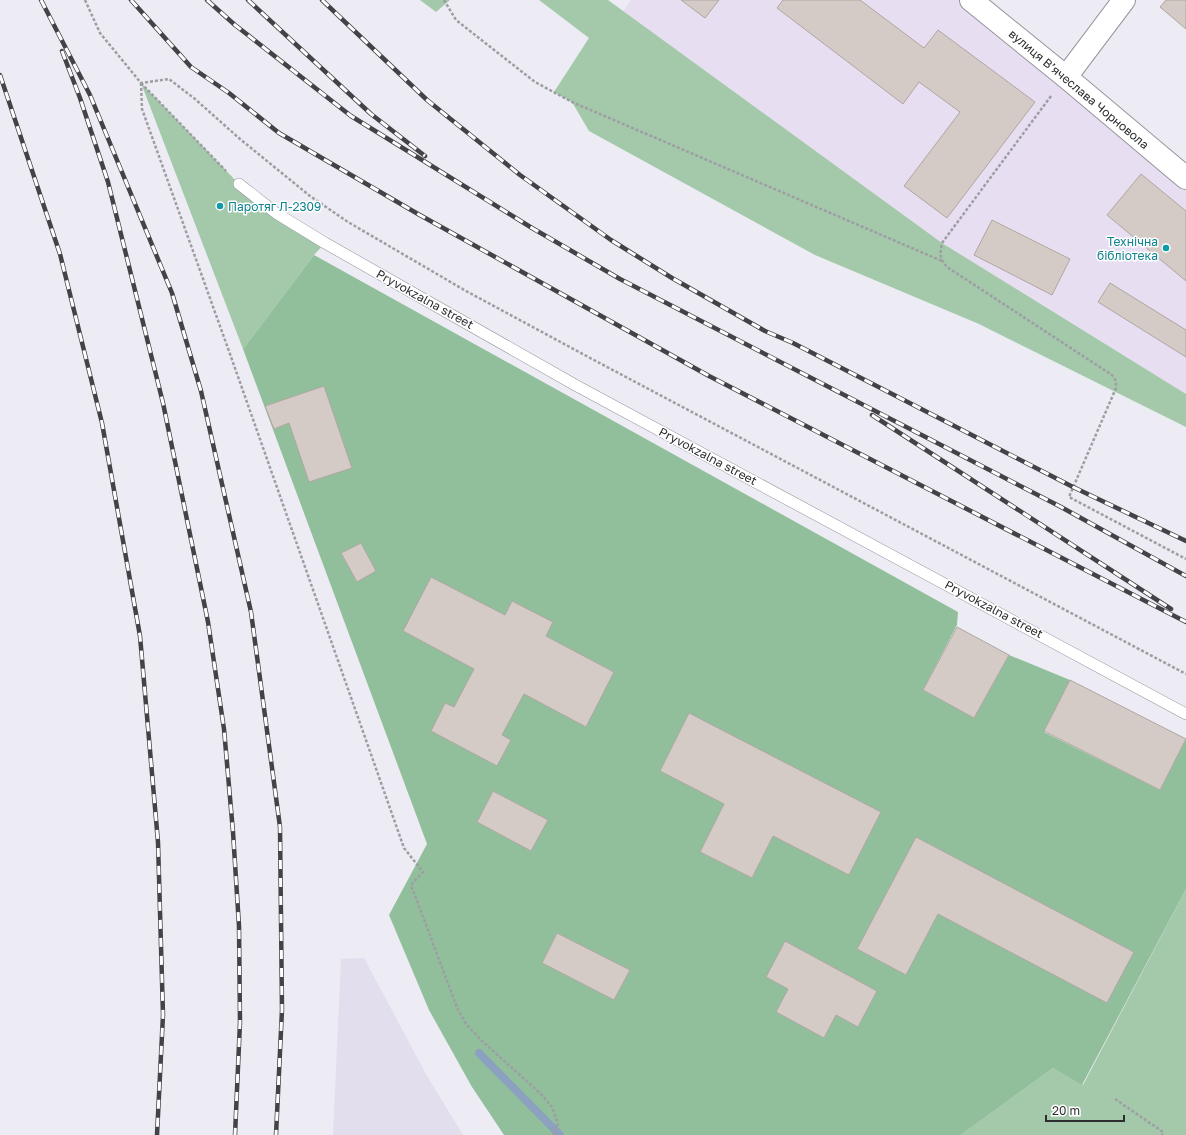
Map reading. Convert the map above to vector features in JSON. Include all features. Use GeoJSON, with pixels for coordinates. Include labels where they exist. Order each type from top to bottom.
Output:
{"type":"FeatureCollection","features":[{"type":"Feature","properties":{"kind":"street","name":"вулиця Вʼячеслава Чорновола"},"geometry":{"type":"LineString","coordinates":[[971,0],[1066,77],[1186,178]]}},
{"type":"Feature","properties":{"kind":"street"},"geometry":{"type":"LineString","coordinates":[[1066,77],[1124,0]]}},
{"type":"Feature","properties":{"kind":"lane","name":"Pryvokzalna street"},"geometry":{"type":"LineString","coordinates":[[239,184],[276,212],[325,243],[570,382],[1186,714]]}},
{"type":"Feature","properties":{"kind":"path"},"geometry":{"type":"LineString","coordinates":[[85,0],[100,33],[141,83],[200,142],[239,184]]}},
{"type":"Feature","properties":{"kind":"path"},"geometry":{"type":"LineString","coordinates":[[444,0],[456,20],[541,86],[579,105],[942,261]]}},
{"type":"Feature","properties":{"kind":"path"},"geometry":{"type":"LineString","coordinates":[[1066,77],[942,243],[940,253],[942,261],[947,267],[1112,375],[1116,381],[1116,388],[1068,497],[1186,559]]}},
{"type":"Feature","properties":{"kind":"path"},"geometry":{"type":"LineString","coordinates":[[141,83],[169,79],[195,99],[240,139],[310,196],[348,222],[466,291],[1186,674]]}},
{"type":"Feature","properties":{"kind":"path"},"geometry":{"type":"LineString","coordinates":[[141,83],[142,109],[233,362],[401,841],[404,848],[423,872],[411,885],[458,1010],[467,1025],[541,1094],[552,1107],[558,1124],[553,1135]]}},
{"type":"Feature","properties":{"kind":"path"},"geometry":{"type":"LineString","coordinates":[[1115,1099],[1163,1132],[1162,1135]]}},
{"type":"Feature","properties":{"kind":"shaded area"},"geometry":{"type":"Polygon","coordinates":[[[631,0],[971,0],[1186,178],[1186,394],[942,243],[623,11],[631,0]]]}},
{"type":"Feature","properties":{"kind":"shaded area"},"geometry":{"type":"Polygon","coordinates":[[[364,958],[427,1076],[463,1135],[333,1135],[341,959],[364,958]]]}},
{"type":"Feature","properties":{"kind":"green space"},"geometry":{"type":"Polygon","coordinates":[[[420,0],[450,0],[436,12],[420,0]]]}},
{"type":"Feature","properties":{"kind":"green space"},"geometry":{"type":"Polygon","coordinates":[[[539,0],[608,0],[942,243],[1186,394],[1186,427],[979,324],[815,255],[589,131],[572,102],[554,92],[589,38],[539,0]]]}},
{"type":"Feature","properties":{"kind":"green space"},"geometry":{"type":"Polygon","coordinates":[[[141,83],[239,184],[325,243],[314,255],[243,349],[141,83]]]}},
{"type":"Feature","properties":{"kind":"green space"},"geometry":{"type":"Polygon","coordinates":[[[314,255],[958,612],[957,625],[923,690],[974,718],[1009,655],[1070,680],[1044,732],[1160,790],[1186,739],[1186,889],[1082,1085],[1053,1068],[961,1135],[504,1135],[472,1087],[429,1010],[389,915],[427,844],[243,349],[314,255]]]}},
{"type":"Feature","properties":{"kind":"green space"},"geometry":{"type":"Polygon","coordinates":[[[1186,889],[1186,1135],[961,1135],[1053,1068],[1083,1085],[1186,889]]]}},
{"type":"Feature","properties":{"kind":"building"},"geometry":{"type":"Polygon","coordinates":[[[681,0],[719,0],[705,18],[681,0]]]}},
{"type":"Feature","properties":{"kind":"building"},"geometry":{"type":"Polygon","coordinates":[[[783,0],[860,0],[924,48],[938,30],[1035,102],[947,218],[904,186],[960,112],[919,82],[903,104],[777,8],[783,0]]]}},
{"type":"Feature","properties":{"kind":"building"},"geometry":{"type":"Polygon","coordinates":[[[1166,0],[1186,0],[1186,29],[1160,7],[1166,0]]]}},
{"type":"Feature","properties":{"kind":"building","name":"Технічна бібліотека"},"geometry":{"type":"Polygon","coordinates":[[[1141,174],[1186,211],[1186,281],[1107,215],[1141,174]]]}},
{"type":"Feature","properties":{"kind":"building"},"geometry":{"type":"Polygon","coordinates":[[[992,220],[1070,259],[1052,295],[974,255],[992,220]]]}},
{"type":"Feature","properties":{"kind":"building"},"geometry":{"type":"Polygon","coordinates":[[[1110,283],[1186,330],[1186,357],[1098,302],[1110,283]]]}},
{"type":"Feature","properties":{"kind":"building"},"geometry":{"type":"Polygon","coordinates":[[[324,386],[352,468],[309,482],[289,423],[274,429],[265,406],[324,386]]]}},
{"type":"Feature","properties":{"kind":"building"},"geometry":{"type":"Polygon","coordinates":[[[361,543],[376,571],[357,582],[341,553],[361,543]]]}},
{"type":"Feature","properties":{"kind":"building"},"geometry":{"type":"Polygon","coordinates":[[[431,577],[505,615],[512,601],[553,622],[546,636],[614,672],[586,727],[524,694],[502,735],[511,740],[497,766],[431,731],[445,703],[454,707],[474,669],[403,631],[431,577]]]}},
{"type":"Feature","properties":{"kind":"building"},"geometry":{"type":"Polygon","coordinates":[[[957,627],[1009,655],[974,718],[923,690],[957,627]]]}},
{"type":"Feature","properties":{"kind":"building"},"geometry":{"type":"Polygon","coordinates":[[[1070,680],[1186,739],[1160,790],[1044,731],[1070,680]]]}},
{"type":"Feature","properties":{"kind":"building"},"geometry":{"type":"Polygon","coordinates":[[[689,713],[881,812],[849,875],[773,836],[752,878],[700,852],[724,804],[660,771],[689,713]]]}},
{"type":"Feature","properties":{"kind":"building"},"geometry":{"type":"Polygon","coordinates":[[[493,791],[548,820],[531,851],[477,822],[493,791]]]}},
{"type":"Feature","properties":{"kind":"building"},"geometry":{"type":"Polygon","coordinates":[[[916,837],[1134,952],[1107,1003],[938,914],[906,975],[857,949],[916,837]]]}},
{"type":"Feature","properties":{"kind":"building"},"geometry":{"type":"Polygon","coordinates":[[[557,933],[630,970],[614,1000],[542,963],[557,933]]]}},
{"type":"Feature","properties":{"kind":"building"},"geometry":{"type":"Polygon","coordinates":[[[785,941],[877,991],[858,1027],[836,1015],[824,1038],[776,1012],[788,989],[766,977],[785,941]]]}},
{"type":"Feature","properties":{"kind":"waterway"},"geometry":{"type":"LineString","coordinates":[[479,1053],[560,1135]]}},
{"type":"Feature","properties":{"kind":"railway"},"geometry":{"type":"LineString","coordinates":[[41,0],[90,95],[172,293],[201,391],[251,612],[280,827],[282,1010],[276,1135]]}},
{"type":"Feature","properties":{"kind":"railway"},"geometry":{"type":"LineString","coordinates":[[131,0],[191,67],[229,93],[279,133],[418,214],[709,376],[1186,622]]}},
{"type":"Feature","properties":{"kind":"railway"},"geometry":{"type":"LineString","coordinates":[[207,0],[235,25],[351,116],[532,228],[620,279],[1061,507],[1186,576]]}},
{"type":"Feature","properties":{"kind":"railway"},"geometry":{"type":"LineString","coordinates":[[248,0],[371,114],[425,156]]}},
{"type":"Feature","properties":{"kind":"railway"},"geometry":{"type":"LineString","coordinates":[[322,0],[427,100],[520,175],[611,240],[672,278],[765,331],[793,343],[1073,487],[1186,541]]}},
{"type":"Feature","properties":{"kind":"railway"},"geometry":{"type":"LineString","coordinates":[[62,51],[80,98],[108,182],[163,403],[208,622],[224,729],[239,926],[240,1022],[235,1135]]}},
{"type":"Feature","properties":{"kind":"railway"},"geometry":{"type":"LineString","coordinates":[[0,75],[60,254],[102,423],[140,636],[158,842],[163,1015],[157,1135]]}},
{"type":"Feature","properties":{"kind":"railway"},"geometry":{"type":"LineString","coordinates":[[872,415],[1171,609]]}},
{"type":"Feature","properties":{"kind":"place","name":"Паротяг Л-2309"},"geometry":{"type":"Point","coordinates":[220,206]}},
{"type":"Feature","properties":{"kind":"place","name":"Технічна бібліотека"},"geometry":{"type":"Point","coordinates":[1166,248]}}]}
